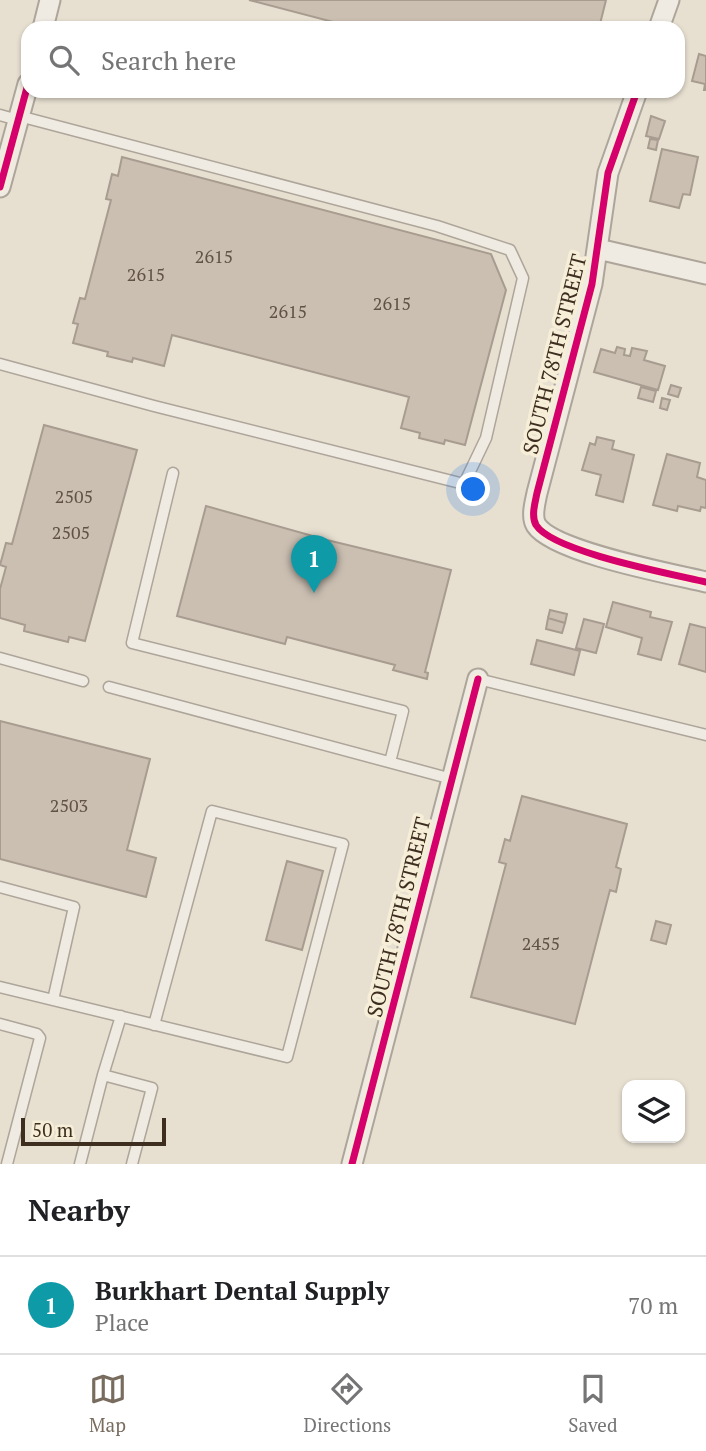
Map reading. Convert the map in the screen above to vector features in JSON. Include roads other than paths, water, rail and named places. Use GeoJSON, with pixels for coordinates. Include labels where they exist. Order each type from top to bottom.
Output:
{"type":"FeatureCollection","features":[{"type":"Feature","properties":{"kind":"street"},"geometry":{"type":"LineString","coordinates":[[45,21],[50,0]]}},
{"type":"Feature","properties":{"kind":"street"},"geometry":{"type":"LineString","coordinates":[[662,21],[669,0]]}},
{"type":"Feature","properties":{"kind":"street"},"geometry":{"type":"LineString","coordinates":[[0,187],[12,117],[21,98]]}},
{"type":"Feature","properties":{"kind":"street","name":"SOUTH 78TH STREET"},"geometry":{"type":"LineString","coordinates":[[635,98],[608,173],[592,284],[537,493],[534,514],[536,524],[545,534],[566,545],[706,582]]}},
{"type":"Feature","properties":{"kind":"street"},"geometry":{"type":"LineString","coordinates":[[598,249],[706,274]]}},
{"type":"Feature","properties":{"kind":"street","name":"SOUTH 78TH STREET"},"geometry":{"type":"LineString","coordinates":[[352,1164],[478,679]]}},
{"type":"Feature","properties":{"kind":"lane"},"geometry":{"type":"LineString","coordinates":[[0,364],[154,406],[464,484],[486,438],[523,278],[510,250],[437,226],[174,156],[12,117]]}},
{"type":"Feature","properties":{"kind":"lane"},"geometry":{"type":"LineString","coordinates":[[173,473],[132,643],[404,711],[390,762]]}},
{"type":"Feature","properties":{"kind":"lane"},"geometry":{"type":"LineString","coordinates":[[0,658],[83,681]]}},
{"type":"Feature","properties":{"kind":"lane"},"geometry":{"type":"LineString","coordinates":[[478,679],[706,735]]}},
{"type":"Feature","properties":{"kind":"lane"},"geometry":{"type":"LineString","coordinates":[[109,687],[452,779]]}},
{"type":"Feature","properties":{"kind":"lane"},"geometry":{"type":"LineString","coordinates":[[0,987],[121,1016],[154,1025],[287,1057],[342,844],[212,811],[154,1025]]}},
{"type":"Feature","properties":{"kind":"lane"},"geometry":{"type":"LineString","coordinates":[[0,887],[74,907],[53,1000]]}},
{"type":"Feature","properties":{"kind":"lane"},"geometry":{"type":"LineString","coordinates":[[79,1164],[121,1016]]}},
{"type":"Feature","properties":{"kind":"lane"},"geometry":{"type":"LineString","coordinates":[[0,1024],[37,1034],[40,1038],[7,1164]]}},
{"type":"Feature","properties":{"kind":"lane"},"geometry":{"type":"LineString","coordinates":[[103,1074],[152,1088],[132,1164]]}},
{"type":"Feature","properties":{"kind":"place","name":"Burkhart Dental Supply"},"geometry":{"type":"Point","coordinates":[314,593]}}]}
